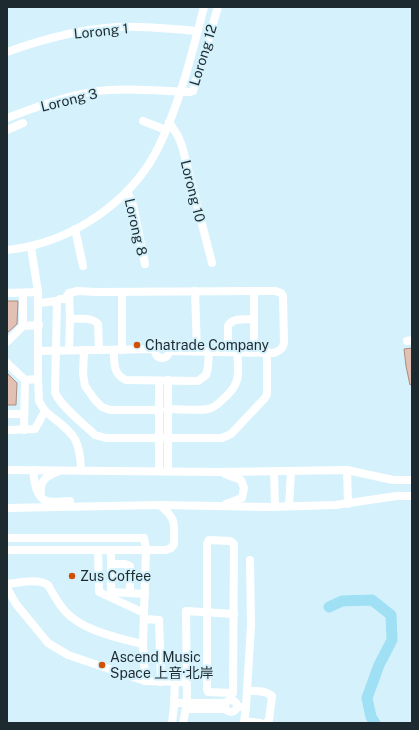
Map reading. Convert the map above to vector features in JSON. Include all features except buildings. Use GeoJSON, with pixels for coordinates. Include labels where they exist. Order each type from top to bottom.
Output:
{"type":"FeatureCollection","features":[{"type":"Feature","properties":{"kind":"street"},"geometry":{"type":"LineString","coordinates":[[7,250],[31,247],[75,230],[102,212],[127,191],[141,175],[159,147],[168,126],[180,92],[204,7]]}},
{"type":"Feature","properties":{"kind":"street","name":"Lorong 12"},"geometry":{"type":"LineString","coordinates":[[180,92],[193,91],[218,7]]}},
{"type":"Feature","properties":{"kind":"street","name":"Lorong 1"},"geometry":{"type":"LineString","coordinates":[[7,52],[35,42],[62,35],[118,27],[198,31]]}},
{"type":"Feature","properties":{"kind":"street","name":"Lorong 3"},"geometry":{"type":"LineString","coordinates":[[7,118],[58,100],[92,92],[128,90],[180,92]]}},
{"type":"Feature","properties":{"kind":"street"},"geometry":{"type":"LineString","coordinates":[[143,121],[168,126]]}},
{"type":"Feature","properties":{"kind":"street"},"geometry":{"type":"LineString","coordinates":[[7,130],[23,123]]}},
{"type":"Feature","properties":{"kind":"street","name":"Lorong 10"},"geometry":{"type":"LineString","coordinates":[[168,126],[178,136],[182,146],[212,263]]}},
{"type":"Feature","properties":{"kind":"street","name":"Lorong 8"},"geometry":{"type":"LineString","coordinates":[[127,191],[133,205],[145,264]]}},
{"type":"Feature","properties":{"kind":"street"},"geometry":{"type":"LineString","coordinates":[[75,230],[83,266]]}},
{"type":"Feature","properties":{"kind":"street"},"geometry":{"type":"LineString","coordinates":[[31,247],[39,303],[38,379],[40,401],[46,411],[76,439],[81,453],[82,470]]}},
{"type":"Feature","properties":{"kind":"street"},"geometry":{"type":"LineString","coordinates":[[39,303],[57,301],[65,298],[69,293],[78,291],[275,291],[281,293],[283,296],[284,347],[274,352],[169,351],[167,346],[162,344],[158,345],[155,349],[39,351]]}},
{"type":"Feature","properties":{"kind":"street"},"geometry":{"type":"LineString","coordinates":[[254,291],[254,352]]}},
{"type":"Feature","properties":{"kind":"street"},"geometry":{"type":"LineString","coordinates":[[7,292],[38,292]]}},
{"type":"Feature","properties":{"kind":"street"},"geometry":{"type":"LineString","coordinates":[[122,292],[116,373],[121,378],[126,380],[198,381],[206,375],[209,351]]}},
{"type":"Feature","properties":{"kind":"street"},"geometry":{"type":"LineString","coordinates":[[196,292],[197,351]]}},
{"type":"Feature","properties":{"kind":"street"},"geometry":{"type":"LineString","coordinates":[[23,293],[23,326]]}},
{"type":"Feature","properties":{"kind":"street"},"geometry":{"type":"LineString","coordinates":[[69,293],[69,350]]}},
{"type":"Feature","properties":{"kind":"street"},"geometry":{"type":"LineString","coordinates":[[57,301],[56,396],[95,435],[106,438],[222,438],[231,434],[267,394],[267,352]]}},
{"type":"Feature","properties":{"kind":"street"},"geometry":{"type":"LineString","coordinates":[[70,319],[92,320],[97,322],[99,350]]}},
{"type":"Feature","properties":{"kind":"street"},"geometry":{"type":"LineString","coordinates":[[228,351],[229,322],[232,320],[254,319]]}},
{"type":"Feature","properties":{"kind":"street"},"geometry":{"type":"LineString","coordinates":[[7,342],[23,326],[39,325]]}},
{"type":"Feature","properties":{"kind":"street"},"geometry":{"type":"LineString","coordinates":[[84,350],[83,374],[85,386],[102,407],[110,410],[209,409],[216,406],[232,392],[236,384],[238,376],[237,352]]}},
{"type":"Feature","properties":{"kind":"street"},"geometry":{"type":"LineString","coordinates":[[7,362],[25,380],[24,430]]}},
{"type":"Feature","properties":{"kind":"street"},"geometry":{"type":"LineString","coordinates":[[25,380],[38,379]]}},
{"type":"Feature","properties":{"kind":"street"},"geometry":{"type":"LineString","coordinates":[[164,471],[164,409],[168,380]]}},
{"type":"Feature","properties":{"kind":"street"},"geometry":{"type":"LineString","coordinates":[[159,381],[164,409]]}},
{"type":"Feature","properties":{"kind":"street"},"geometry":{"type":"LineString","coordinates":[[7,430],[35,429],[46,411]]}},
{"type":"Feature","properties":{"kind":"street"},"geometry":{"type":"LineString","coordinates":[[7,414],[24,414]]}},
{"type":"Feature","properties":{"kind":"street"},"geometry":{"type":"LineString","coordinates":[[7,470],[218,472],[347,470],[393,480],[412,480]]}},
{"type":"Feature","properties":{"kind":"street"},"geometry":{"type":"LineString","coordinates":[[34,470],[34,483],[36,490],[44,500],[114,502],[127,506]]}},
{"type":"Feature","properties":{"kind":"street"},"geometry":{"type":"LineString","coordinates":[[41,496],[40,486],[45,477],[61,470]]}},
{"type":"Feature","properties":{"kind":"street"},"geometry":{"type":"LineString","coordinates":[[347,470],[348,504]]}},
{"type":"Feature","properties":{"kind":"street"},"geometry":{"type":"LineString","coordinates":[[274,471],[275,506]]}},
{"type":"Feature","properties":{"kind":"street"},"geometry":{"type":"LineString","coordinates":[[289,506],[291,471]]}},
{"type":"Feature","properties":{"kind":"street"},"geometry":{"type":"LineString","coordinates":[[218,472],[231,475],[241,480],[244,488],[242,498],[219,506]]}},
{"type":"Feature","properties":{"kind":"street"},"geometry":{"type":"LineString","coordinates":[[7,508],[160,505],[335,506],[397,496],[412,496]]}},
{"type":"Feature","properties":{"kind":"street"},"geometry":{"type":"LineString","coordinates":[[7,550],[166,550],[171,548],[174,544],[174,520],[160,505]]}},
{"type":"Feature","properties":{"kind":"street"},"geometry":{"type":"LineString","coordinates":[[7,538],[143,537],[146,550],[143,644],[145,681]]}},
{"type":"Feature","properties":{"kind":"street"},"geometry":{"type":"LineString","coordinates":[[25,538],[25,550]]}},
{"type":"Feature","properties":{"kind":"street"},"geometry":{"type":"LineString","coordinates":[[225,706],[229,712],[235,711],[234,700],[234,544],[230,541],[209,540],[207,544],[206,689],[208,692],[234,700],[246,707]]}},
{"type":"Feature","properties":{"kind":"street"},"geometry":{"type":"LineString","coordinates":[[98,550],[99,592],[144,616],[159,620],[160,682]]}},
{"type":"Feature","properties":{"kind":"street"},"geometry":{"type":"LineString","coordinates":[[111,550],[111,590],[115,593],[145,594]]}},
{"type":"Feature","properties":{"kind":"street"},"geometry":{"type":"LineString","coordinates":[[250,560],[251,624],[244,722],[260,723]]}},
{"type":"Feature","properties":{"kind":"street"},"geometry":{"type":"LineString","coordinates":[[111,564],[125,564],[130,566],[130,593]]}},
{"type":"Feature","properties":{"kind":"street"},"geometry":{"type":"LineString","coordinates":[[7,584],[38,581],[45,583],[48,585],[61,607],[74,619],[85,626],[121,639],[143,644]]}},
{"type":"Feature","properties":{"kind":"street"},"geometry":{"type":"LineString","coordinates":[[7,588],[16,604],[48,643],[68,655],[145,681],[186,682]]}},
{"type":"Feature","properties":{"kind":"street"},"geometry":{"type":"LineString","coordinates":[[183,723],[187,706],[186,611],[234,614]]}},
{"type":"Feature","properties":{"kind":"street"},"geometry":{"type":"LineString","coordinates":[[172,723],[175,703],[175,681]]}},
{"type":"Feature","properties":{"kind":"street"},"geometry":{"type":"LineString","coordinates":[[247,691],[265,692],[272,696],[269,720],[266,723]]}},
{"type":"Feature","properties":{"kind":"street"},"geometry":{"type":"LineString","coordinates":[[225,706],[228,700],[234,700]]}},
{"type":"Feature","properties":{"kind":"street"},"geometry":{"type":"LineString","coordinates":[[175,703],[187,706],[225,706]]}},
{"type":"Feature","properties":{"kind":"waterway"},"geometry":{"type":"LineString","coordinates":[[329,607],[342,601],[372,600],[391,615],[392,640],[379,665],[367,698],[371,717],[375,723]]}},
{"type":"Feature","properties":{"kind":"place","name":"Chatrade Company"},"geometry":{"type":"Point","coordinates":[137,345]}},
{"type":"Feature","properties":{"kind":"place","name":"Zus Coffee"},"geometry":{"type":"Point","coordinates":[72,576]}},
{"type":"Feature","properties":{"kind":"place","name":"Ascend Music Space 上音·北岸"},"geometry":{"type":"Point","coordinates":[102,665]}}]}
